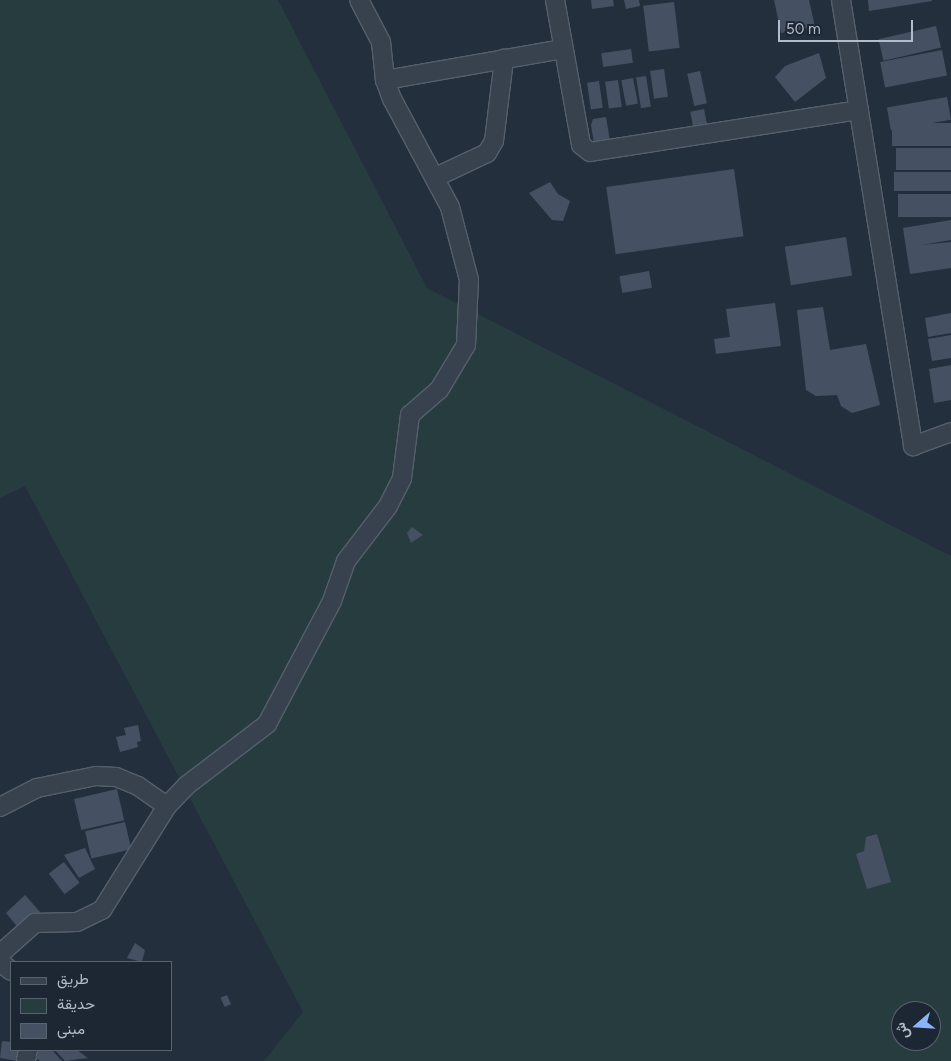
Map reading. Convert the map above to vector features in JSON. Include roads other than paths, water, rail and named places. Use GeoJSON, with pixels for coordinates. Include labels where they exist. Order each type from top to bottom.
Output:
{"type":"FeatureCollection","features":[{"type":"Feature","properties":{"kind":"street"},"geometry":{"type":"LineString","coordinates":[[0,954],[35,923],[77,922],[102,910],[167,806],[267,724],[281,703],[294,670],[332,601],[346,561],[388,506],[402,478],[410,415],[439,390],[466,345],[469,280],[450,207],[385,80],[381,42],[359,0]]}},
{"type":"Feature","properties":{"kind":"street"},"geometry":{"type":"LineString","coordinates":[[554,0],[581,145],[590,152],[859,110]]}},
{"type":"Feature","properties":{"kind":"street"},"geometry":{"type":"LineString","coordinates":[[841,0],[913,446],[951,432]]}},
{"type":"Feature","properties":{"kind":"street"},"geometry":{"type":"LineString","coordinates":[[385,80],[563,49]]}},
{"type":"Feature","properties":{"kind":"street"},"geometry":{"type":"LineString","coordinates":[[436,178],[487,153],[494,142],[504,59]]}},
{"type":"Feature","properties":{"kind":"street"},"geometry":{"type":"LineString","coordinates":[[0,807],[37,788],[96,776],[116,778],[138,786],[167,806]]}}]}
